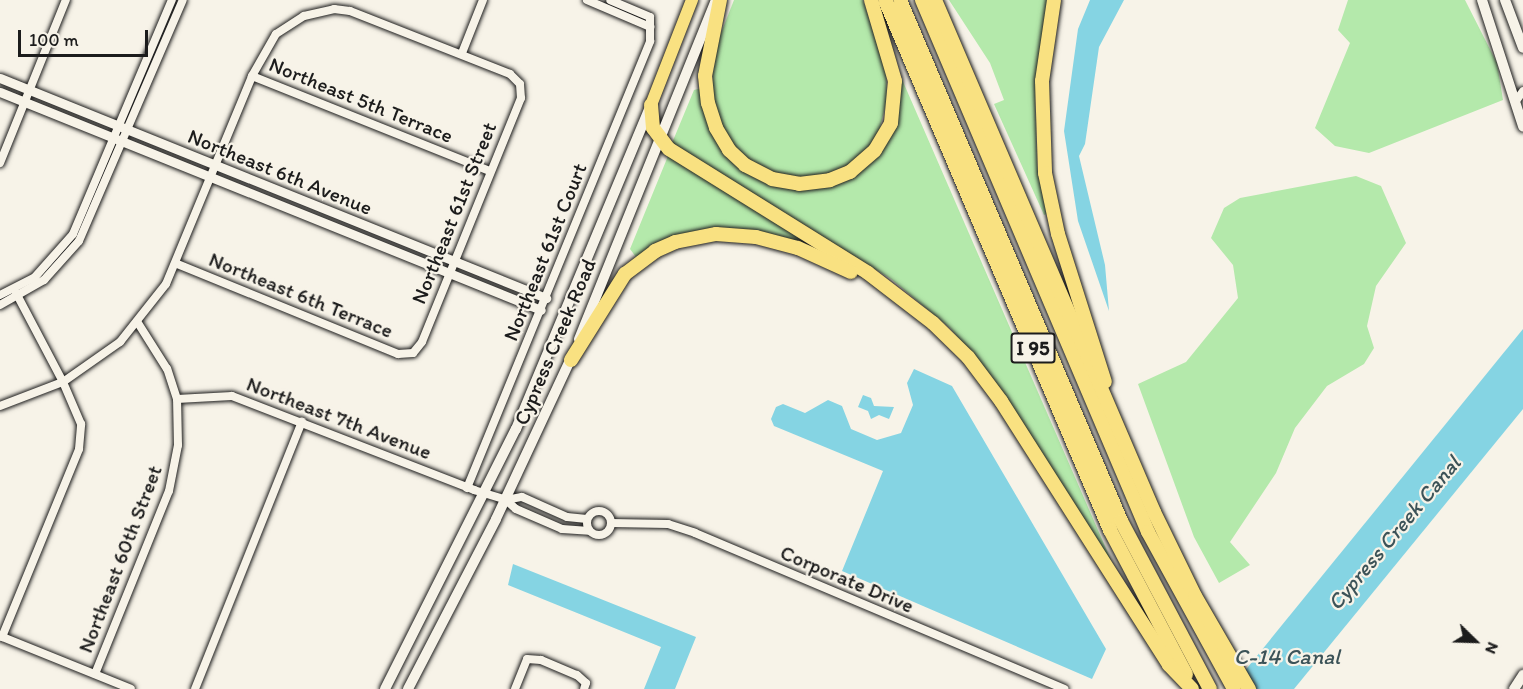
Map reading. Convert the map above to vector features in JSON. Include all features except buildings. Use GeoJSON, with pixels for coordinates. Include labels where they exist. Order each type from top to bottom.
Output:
{"type":"FeatureCollection","features":[{"type":"Feature","properties":{"kind":"highway"},"geometry":{"type":"LineString","coordinates":[[718,0],[705,76],[708,104],[716,128],[729,150],[745,165],[772,179],[799,184],[830,180],[850,172],[875,150],[891,123],[895,81],[871,0]]}},
{"type":"Feature","properties":{"kind":"highway","name":"I 95"},"geometry":{"type":"LineString","coordinates":[[885,0],[1110,530],[1201,688]]}},
{"type":"Feature","properties":{"kind":"highway"},"geometry":{"type":"LineString","coordinates":[[900,0],[1108,493],[1201,688]]}},
{"type":"Feature","properties":{"kind":"highway"},"geometry":{"type":"LineString","coordinates":[[922,0],[1126,484],[1175,587],[1225,662],[1234,689]]}},
{"type":"Feature","properties":{"kind":"highway","name":"I 95"},"geometry":{"type":"LineString","coordinates":[[935,0],[1167,540],[1225,662],[1249,689]]}},
{"type":"Feature","properties":{"kind":"highway"},"geometry":{"type":"LineString","coordinates":[[1054,0],[1042,81],[1045,173],[1058,234],[1097,351],[1116,424]]}},
{"type":"Feature","properties":{"kind":"highway"},"geometry":{"type":"LineString","coordinates":[[651,105],[653,128],[659,140],[868,273],[877,284]]}},
{"type":"Feature","properties":{"kind":"highway"},"geometry":{"type":"LineString","coordinates":[[570,360],[625,274],[655,250],[686,239],[728,234],[770,240],[813,254],[877,284],[933,322],[977,369],[1169,665],[1201,688]]}},
{"type":"Feature","properties":{"kind":"main road","name":"Cypress Creek Road"},"geometry":{"type":"LineString","coordinates":[[385,689],[485,494],[529,401],[692,0]]}},
{"type":"Feature","properties":{"kind":"main road","name":"Cypress Creek Road"},"geometry":{"type":"LineString","coordinates":[[408,689],[506,500],[570,360],[718,0]]}},
{"type":"Feature","properties":{"kind":"main road"},"geometry":{"type":"LineString","coordinates":[[1482,0],[1523,126]]}},
{"type":"Feature","properties":{"kind":"main road"},"geometry":{"type":"LineString","coordinates":[[1505,0],[1523,48]]}},
{"type":"Feature","properties":{"kind":"main road"},"geometry":{"type":"LineString","coordinates":[[1516,688],[1523,675]]}},
{"type":"Feature","properties":{"kind":"street"},"geometry":{"type":"LineString","coordinates":[[0,163],[66,0]]}},
{"type":"Feature","properties":{"kind":"street"},"geometry":{"type":"LineString","coordinates":[[0,305],[19,297],[51,274],[79,241],[172,0]]}},
{"type":"Feature","properties":{"kind":"street"},"geometry":{"type":"LineString","coordinates":[[123,128],[183,0]]}},
{"type":"Feature","properties":{"kind":"street"},"geometry":{"type":"LineString","coordinates":[[0,406],[63,382],[94,363],[138,323],[177,264],[252,76],[266,47],[286,26],[304,16],[334,9],[366,15],[462,53],[483,0]]}},
{"type":"Feature","properties":{"kind":"street"},"geometry":{"type":"LineString","coordinates":[[587,0],[650,27]]}},
{"type":"Feature","properties":{"kind":"street"},"geometry":{"type":"LineString","coordinates":[[610,0],[645,14],[650,27]]}},
{"type":"Feature","properties":{"kind":"street","name":"Northeast 61st Court"},"geometry":{"type":"LineString","coordinates":[[467,488],[647,50],[650,27]]}},
{"type":"Feature","properties":{"kind":"street","name":"Northeast 61st Street"},"geometry":{"type":"LineString","coordinates":[[413,353],[422,342],[521,98],[520,84],[510,74],[462,53]]}},
{"type":"Feature","properties":{"kind":"street","name":"Northeast 5th Terrace"},"geometry":{"type":"LineString","coordinates":[[252,76],[490,171]]}},
{"type":"Feature","properties":{"kind":"street","name":"Northeast 6th Avenue"},"geometry":{"type":"LineString","coordinates":[[0,78],[546,298]]}},
{"type":"Feature","properties":{"kind":"street"},"geometry":{"type":"LineString","coordinates":[[1516,101],[1523,91]]}},
{"type":"Feature","properties":{"kind":"street","name":"Northeast 6th Avenue"},"geometry":{"type":"LineString","coordinates":[[0,92],[541,310]]}},
{"type":"Feature","properties":{"kind":"street"},"geometry":{"type":"LineString","coordinates":[[0,295],[14,289],[45,267],[73,234],[118,140]]}},
{"type":"Feature","properties":{"kind":"street","name":"Northeast 6th Terrace"},"geometry":{"type":"LineString","coordinates":[[177,264],[398,354],[413,353]]}},
{"type":"Feature","properties":{"kind":"street"},"geometry":{"type":"LineString","coordinates":[[14,289],[63,382],[81,424],[79,449],[1,637],[132,689]]}},
{"type":"Feature","properties":{"kind":"street","name":"Northeast 60th Street"},"geometry":{"type":"LineString","coordinates":[[95,674],[169,491],[178,445],[177,399],[158,351],[138,323]]}},
{"type":"Feature","properties":{"kind":"street","name":"Northeast 7th Avenue"},"geometry":{"type":"LineString","coordinates":[[177,399],[232,396],[485,494]]}},
{"type":"Feature","properties":{"kind":"street"},"geometry":{"type":"LineString","coordinates":[[195,689],[302,422]]}},
{"type":"Feature","properties":{"kind":"street"},"geometry":{"type":"LineString","coordinates":[[485,494],[506,500],[516,509],[562,529],[589,531],[603,535],[611,523],[603,511],[595,511],[587,519]]}},
{"type":"Feature","properties":{"kind":"street"},"geometry":{"type":"LineString","coordinates":[[506,500],[522,497],[567,517],[587,519]]}},
{"type":"Feature","properties":{"kind":"street"},"geometry":{"type":"LineString","coordinates":[[587,519],[589,531]]}},
{"type":"Feature","properties":{"kind":"street","name":"Corporate Drive"},"geometry":{"type":"LineString","coordinates":[[611,523],[668,524],[695,533],[1064,689]]}},
{"type":"Feature","properties":{"kind":"street"},"geometry":{"type":"LineString","coordinates":[[515,689],[527,659],[541,660],[585,686]]}},
{"type":"Feature","properties":{"kind":"green space"},"geometry":{"type":"Polygon","coordinates":[[[734,0],[863,0],[886,72],[887,99],[877,140],[851,166],[834,174],[797,179],[766,171],[738,152],[727,138],[713,105],[713,73],[719,38],[734,0]]]}},
{"type":"Feature","properties":{"kind":"green space"},"geometry":{"type":"Polygon","coordinates":[[[949,0],[1048,0],[1035,97],[1037,166],[1047,214],[1044,215],[994,104],[1004,100],[990,63],[949,0]]]}},
{"type":"Feature","properties":{"kind":"green space"},"geometry":{"type":"Polygon","coordinates":[[[1348,0],[1465,0],[1497,63],[1503,100],[1369,153],[1335,146],[1315,128],[1350,43],[1338,30],[1348,0]]]}},
{"type":"Feature","properties":{"kind":"green space"},"geometry":{"type":"Polygon","coordinates":[[[901,77],[1111,560],[1109,561],[995,381],[950,328],[891,279],[672,143],[694,90],[702,88],[703,102],[757,177],[847,178],[896,120],[901,77]]]}},
{"type":"Feature","properties":{"kind":"green space"},"geometry":{"type":"Polygon","coordinates":[[[668,156],[827,253],[728,230],[636,257],[630,249],[668,156]]]}},
{"type":"Feature","properties":{"kind":"green space"},"geometry":{"type":"Polygon","coordinates":[[[1356,176],[1381,186],[1406,243],[1376,286],[1367,326],[1374,348],[1364,364],[1327,386],[1295,428],[1276,473],[1230,542],[1250,565],[1219,583],[1194,537],[1138,384],[1186,362],[1238,298],[1233,265],[1211,238],[1224,208],[1240,198],[1356,176]]]}},
{"type":"Feature","properties":{"kind":"water"},"geometry":{"type":"Polygon","coordinates":[[[1090,0],[1124,0],[1099,47],[1085,144],[1079,156],[1105,265],[1109,311],[1078,221],[1064,131],[1078,29],[1090,0]]]}},
{"type":"Feature","properties":{"kind":"water","name":"C-14 Canal"},"geometry":{"type":"Polygon","coordinates":[[[1523,329],[1523,409],[1294,689],[1230,689],[1523,329]]]}},
{"type":"Feature","properties":{"kind":"water"},"geometry":{"type":"Polygon","coordinates":[[[914,369],[952,386],[1106,649],[1092,679],[842,571],[883,471],[774,426],[771,419],[776,407],[783,404],[805,413],[828,400],[842,406],[851,429],[877,440],[901,433],[913,405],[907,383],[914,369]]]}},
{"type":"Feature","properties":{"kind":"water"},"geometry":{"type":"Polygon","coordinates":[[[863,395],[871,398],[874,406],[894,407],[889,419],[879,415],[871,419],[868,411],[858,407],[863,395]]]}},
{"type":"Feature","properties":{"kind":"water"},"geometry":{"type":"Polygon","coordinates":[[[513,564],[696,637],[675,689],[644,689],[661,647],[508,585],[513,564]]]}},
{"type":"Feature","properties":{"kind":"water label","name":"Cypress Creek Canal"},"geometry":{"type":"Point","coordinates":[1394,533]}}]}
